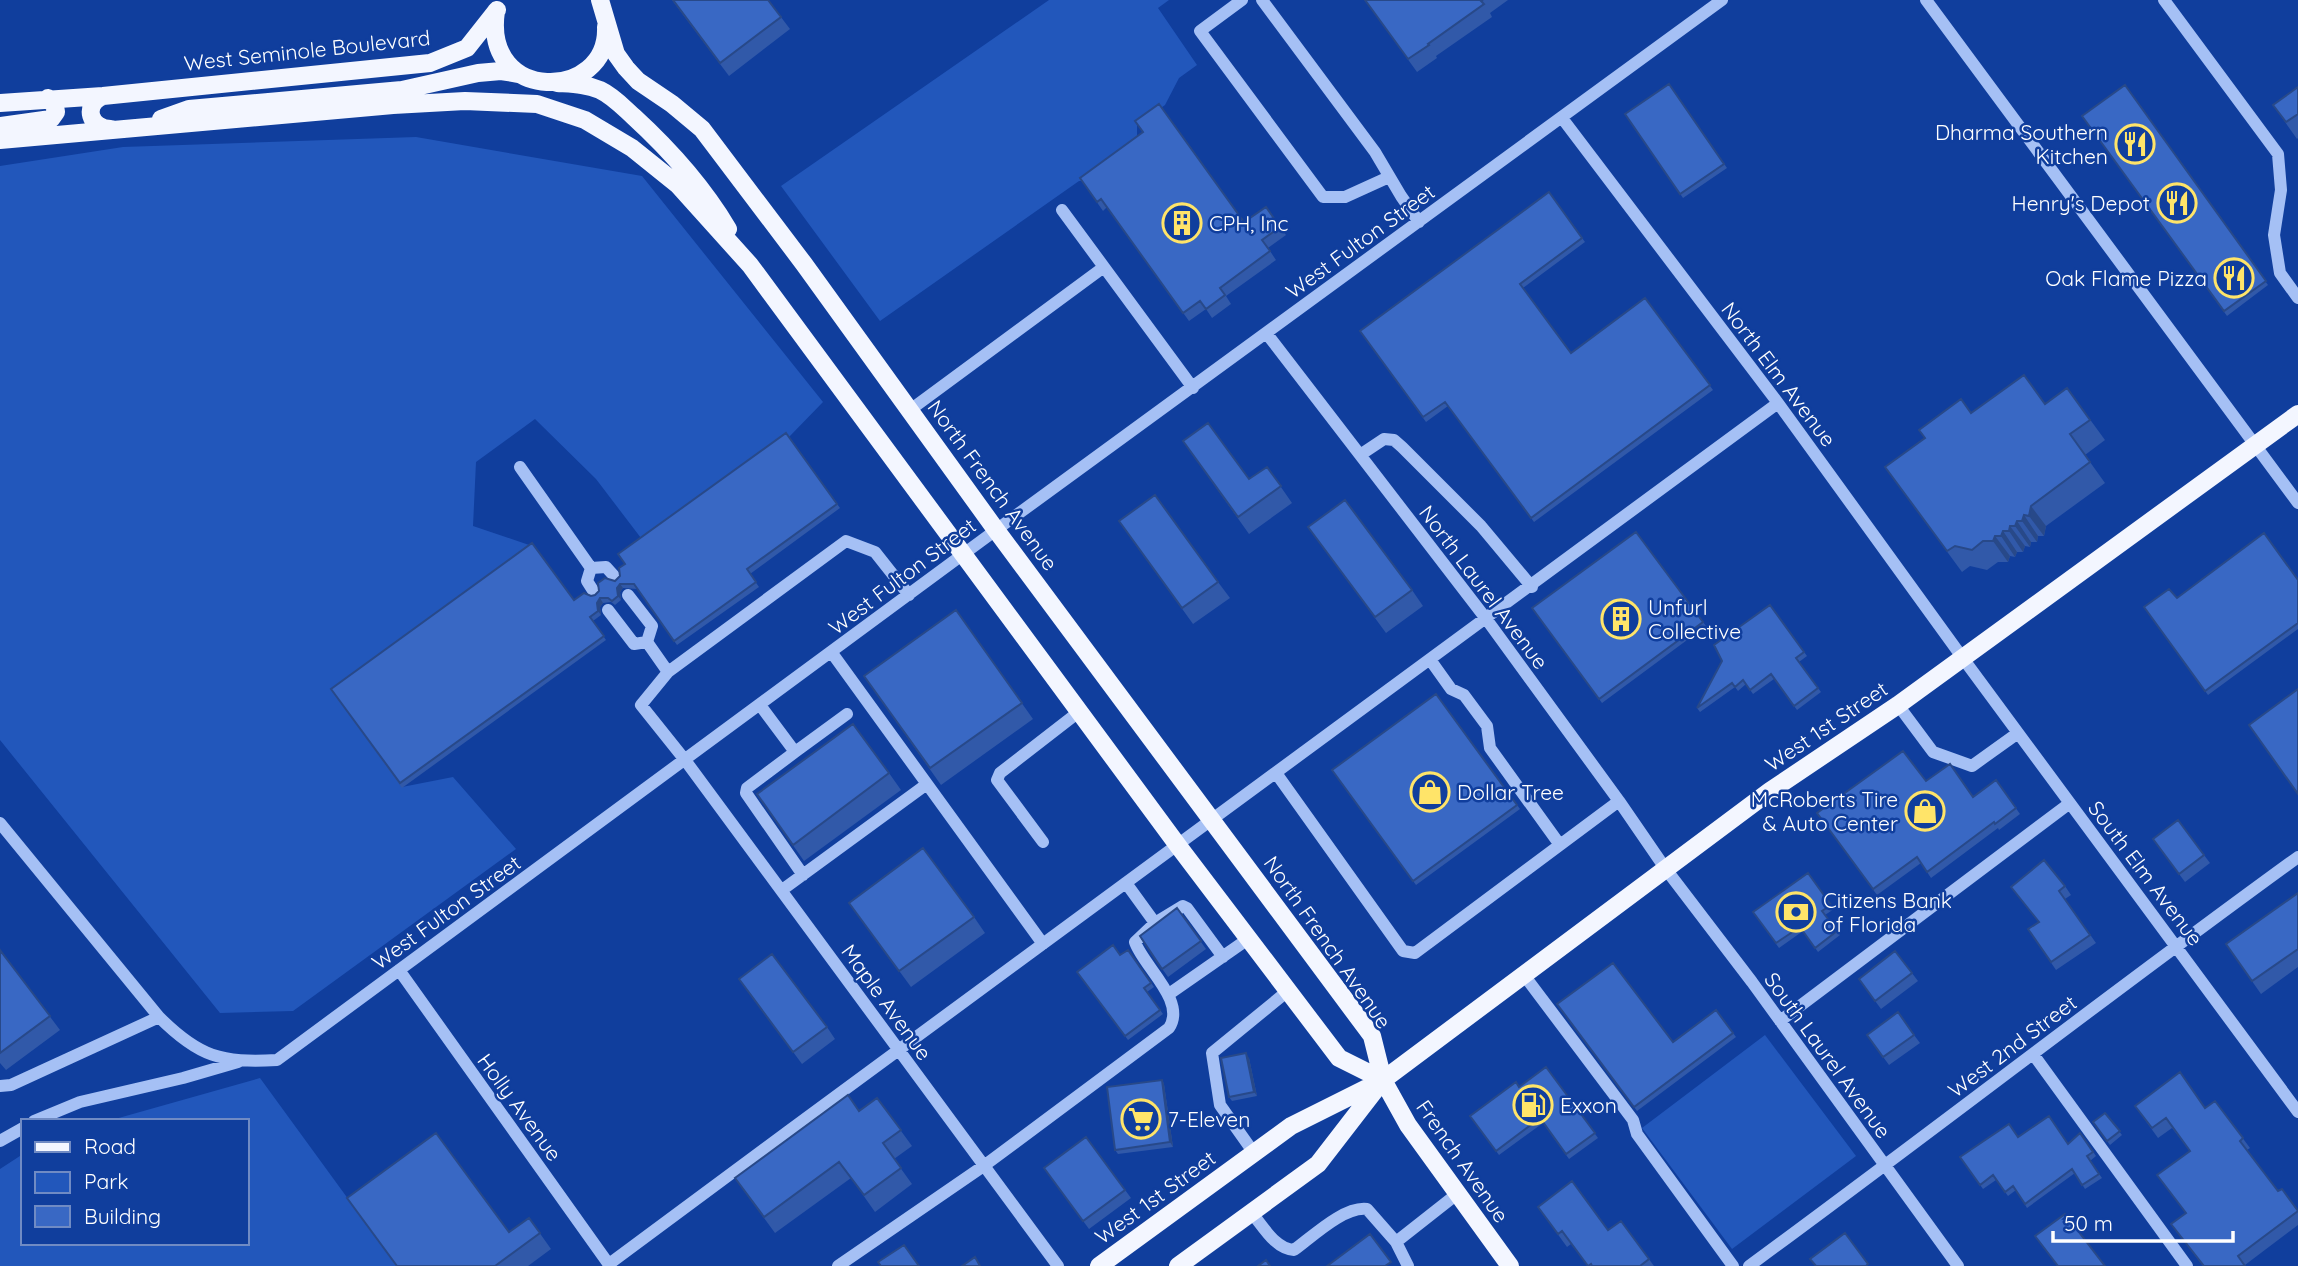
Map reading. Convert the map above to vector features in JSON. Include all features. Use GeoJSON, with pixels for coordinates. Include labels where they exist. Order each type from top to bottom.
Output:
{"type":"FeatureCollection","features":[{"type":"Feature","properties":{"kind":"main road"},"geometry":{"type":"LineString","coordinates":[[499,5],[494,28],[497,46],[506,61],[519,74]]}},
{"type":"Feature","properties":{"kind":"main road","name":"West Seminole Boulevard"},"geometry":{"type":"LineString","coordinates":[[0,103],[103,96],[430,62],[467,48],[499,5]]}},
{"type":"Feature","properties":{"kind":"main road","name":"North French Avenue"},"geometry":{"type":"LineString","coordinates":[[557,83],[576,77],[591,65],[602,50],[607,31],[602,6]]}},
{"type":"Feature","properties":{"kind":"main road","name":"North French Avenue"},"geometry":{"type":"LineString","coordinates":[[602,6],[617,54],[626,68],[638,81],[702,129],[804,264],[996,530],[1372,1036],[1383,1080]]}},
{"type":"Feature","properties":{"kind":"main road"},"geometry":{"type":"LineString","coordinates":[[135,128],[189,109],[402,90],[478,73],[501,71],[519,74],[531,80],[587,85],[603,91],[667,149],[714,205],[750,265],[1179,847],[1339,1058],[1383,1080]]}},
{"type":"Feature","properties":{"kind":"main road"},"geometry":{"type":"LineString","coordinates":[[103,96],[93,102],[90,113],[100,128],[111,129]]}},
{"type":"Feature","properties":{"kind":"main road"},"geometry":{"type":"LineString","coordinates":[[0,127],[51,119],[56,112],[55,106],[48,98]]}},
{"type":"Feature","properties":{"kind":"main road"},"geometry":{"type":"LineString","coordinates":[[0,140],[393,105],[465,101],[537,104],[585,120],[632,148],[678,186],[750,265]]}},
{"type":"Feature","properties":{"kind":"main road","name":"West 1st Street"},"geometry":{"type":"LineString","coordinates":[[1099,1266],[1291,1126],[1383,1080],[1770,791],[1898,705],[2298,414]]}},
{"type":"Feature","properties":{"kind":"main road","name":"West 1st Street"},"geometry":{"type":"LineString","coordinates":[[1178,1266],[1318,1164],[1383,1080]]}},
{"type":"Feature","properties":{"kind":"main road","name":"French Avenue"},"geometry":{"type":"LineString","coordinates":[[1383,1080],[1408,1125],[1510,1266]]}},
{"type":"Feature","properties":{"kind":"street"},"geometry":{"type":"LineString","coordinates":[[1242,0],[1200,31],[1323,197],[1345,197],[1389,177]]}},
{"type":"Feature","properties":{"kind":"street"},"geometry":{"type":"LineString","coordinates":[[1262,0],[1375,152],[1419,222]]}},
{"type":"Feature","properties":{"kind":"street","name":"West Fulton Street"},"geometry":{"type":"LineString","coordinates":[[240,1062],[276,1060],[1722,0]]}},
{"type":"Feature","properties":{"kind":"street"},"geometry":{"type":"LineString","coordinates":[[1926,0],[2298,503]]}},
{"type":"Feature","properties":{"kind":"street"},"geometry":{"type":"LineString","coordinates":[[2164,0],[2278,154],[2281,190],[2274,235],[2280,273],[2298,298]]}},
{"type":"Feature","properties":{"kind":"street","name":"North Elm Avenue"},"geometry":{"type":"LineString","coordinates":[[1562,118],[1778,403],[1962,657]]}},
{"type":"Feature","properties":{"kind":"street"},"geometry":{"type":"LineString","coordinates":[[1062,209],[1193,388]]}},
{"type":"Feature","properties":{"kind":"street"},"geometry":{"type":"LineString","coordinates":[[910,410],[1104,267]]}},
{"type":"Feature","properties":{"kind":"street","name":"North Laurel Avenue"},"geometry":{"type":"LineString","coordinates":[[1267,334],[1487,620],[1665,868]]}},
{"type":"Feature","properties":{"kind":"street"},"geometry":{"type":"LineString","coordinates":[[610,1265],[898,1049],[1179,847],[1778,403]]}},
{"type":"Feature","properties":{"kind":"street"},"geometry":{"type":"LineString","coordinates":[[1360,455],[1384,439],[1394,440],[1481,526],[1532,587]]}},
{"type":"Feature","properties":{"kind":"street"},"geometry":{"type":"LineString","coordinates":[[520,467],[592,568]]}},
{"type":"Feature","properties":{"kind":"street"},"geometry":{"type":"LineString","coordinates":[[647,642],[668,672],[846,541],[875,552],[909,595]]}},
{"type":"Feature","properties":{"kind":"street"},"geometry":{"type":"LineString","coordinates":[[592,568],[606,567],[615,577]]}},
{"type":"Feature","properties":{"kind":"street"},"geometry":{"type":"LineString","coordinates":[[592,568],[587,581],[594,592]]}},
{"type":"Feature","properties":{"kind":"street"},"geometry":{"type":"LineString","coordinates":[[628,595],[652,626],[647,642]]}},
{"type":"Feature","properties":{"kind":"street"},"geometry":{"type":"LineString","coordinates":[[608,610],[634,644],[647,642]]}},
{"type":"Feature","properties":{"kind":"street"},"geometry":{"type":"LineString","coordinates":[[832,653],[1043,944]]}},
{"type":"Feature","properties":{"kind":"street","name":"South Elm Avenue"},"geometry":{"type":"LineString","coordinates":[[1962,657],[2298,1112]]}},
{"type":"Feature","properties":{"kind":"street"},"geometry":{"type":"LineString","coordinates":[[1431,661],[1451,689],[1464,695],[1487,726],[1490,748],[1560,845]]}},
{"type":"Feature","properties":{"kind":"street","name":"Maple Avenue"},"geometry":{"type":"LineString","coordinates":[[668,672],[641,705],[685,760],[1058,1266]]}},
{"type":"Feature","properties":{"kind":"street"},"geometry":{"type":"LineString","coordinates":[[760,705],[795,752]]}},
{"type":"Feature","properties":{"kind":"street"},"geometry":{"type":"LineString","coordinates":[[1898,705],[1933,752],[1972,766],[2018,733]]}},
{"type":"Feature","properties":{"kind":"street"},"geometry":{"type":"LineString","coordinates":[[1043,842],[997,780],[1000,773],[1080,711]]}},
{"type":"Feature","properties":{"kind":"street"},"geometry":{"type":"LineString","coordinates":[[803,874],[746,793],[747,788],[847,714]]}},
{"type":"Feature","properties":{"kind":"street"},"geometry":{"type":"LineString","coordinates":[[1276,773],[1404,951],[1415,953],[1619,801]]}},
{"type":"Feature","properties":{"kind":"street"},"geometry":{"type":"LineString","coordinates":[[782,891],[927,783]]}},
{"type":"Feature","properties":{"kind":"street"},"geometry":{"type":"LineString","coordinates":[[1780,1021],[2070,803]]}},
{"type":"Feature","properties":{"kind":"street"},"geometry":{"type":"LineString","coordinates":[[0,824],[179,1038],[208,1055],[240,1062]]}},
{"type":"Feature","properties":{"kind":"street","name":"West 2nd Street"},"geometry":{"type":"LineString","coordinates":[[1749,1266],[1886,1166],[2176,945],[2298,857]]}},
{"type":"Feature","properties":{"kind":"street","name":"South Laurel Avenue"},"geometry":{"type":"LineString","coordinates":[[1665,868],[1958,1266]]}},
{"type":"Feature","properties":{"kind":"street"},"geometry":{"type":"LineString","coordinates":[[1126,883],[1155,923]]}},
{"type":"Feature","properties":{"kind":"street"},"geometry":{"type":"LineString","coordinates":[[838,1266],[985,1165],[1168,1028],[1172,1021],[1169,994],[1135,942],[1155,923],[1183,906],[1187,908],[1223,957]]}},
{"type":"Feature","properties":{"kind":"street"},"geometry":{"type":"LineString","coordinates":[[1169,994],[1248,939]]}},
{"type":"Feature","properties":{"kind":"street","name":"Holly Avenue"},"geometry":{"type":"LineString","coordinates":[[399,971],[610,1265]]}},
{"type":"Feature","properties":{"kind":"street"},"geometry":{"type":"LineString","coordinates":[[1524,975],[1633,1120],[1637,1134],[1733,1266]]}},
{"type":"Feature","properties":{"kind":"street"},"geometry":{"type":"LineString","coordinates":[[1254,1153],[1220,1105],[1212,1053],[1289,990]]}},
{"type":"Feature","properties":{"kind":"street"},"geometry":{"type":"LineString","coordinates":[[0,1086],[11,1085],[159,1017]]}},
{"type":"Feature","properties":{"kind":"street"},"geometry":{"type":"LineString","coordinates":[[2034,1054],[2187,1266]]}},
{"type":"Feature","properties":{"kind":"street"},"geometry":{"type":"LineString","coordinates":[[39,1119],[80,1102],[240,1062]]}},
{"type":"Feature","properties":{"kind":"street"},"geometry":{"type":"LineString","coordinates":[[0,1141],[21,1129]]}},
{"type":"Feature","properties":{"kind":"street"},"geometry":{"type":"LineString","coordinates":[[1396,1242],[1457,1194]]}},
{"type":"Feature","properties":{"kind":"street"},"geometry":{"type":"LineString","coordinates":[[1251,1213],[1279,1245],[1285,1250],[1294,1250],[1347,1212],[1358,1208],[1367,1209],[1396,1242],[1408,1266]]}},
{"type":"Feature","properties":{"kind":"green space"},"geometry":{"type":"Polygon","coordinates":[[[1049,0],[1169,0],[1158,8],[1197,65],[1179,78],[1165,105],[1137,125],[1137,144],[1086,181],[1079,181],[880,321],[781,186],[1049,0]]]}},
{"type":"Feature","properties":{"kind":"green space"},"geometry":{"type":"Polygon","coordinates":[[[416,137],[642,176],[823,402],[789,437],[644,542],[596,479],[535,419],[476,462],[473,526],[535,547],[402,787],[453,777],[516,849],[293,1011],[220,1013],[0,740],[0,166],[123,147],[416,137]]]}},
{"type":"Feature","properties":{"kind":"green space"},"geometry":{"type":"Polygon","coordinates":[[[1765,1035],[1856,1156],[1732,1249],[1642,1128],[1765,1035]]]}},
{"type":"Feature","properties":{"kind":"green space"},"geometry":{"type":"Polygon","coordinates":[[[260,1078],[397,1266],[0,1266],[0,1169],[21,1155],[21,1245],[248,1245],[248,1119],[115,1119],[260,1078]]]}},
{"type":"Feature","properties":{"kind":"building"},"geometry":{"type":"Polygon","coordinates":[[[673,0],[768,0],[781,17],[720,63],[673,0]]]}},
{"type":"Feature","properties":{"kind":"building"},"geometry":{"type":"Polygon","coordinates":[[[1365,0],[1483,0],[1481,1],[1484,4],[1408,59],[1365,0]]]}},
{"type":"Feature","properties":{"kind":"building"},"geometry":{"type":"Polygon","coordinates":[[[1669,84],[1724,164],[1680,194],[1625,114],[1669,84]]]}},
{"type":"Feature","properties":{"kind":"building","name":"Henry's Depot"},"geometry":{"type":"Polygon","coordinates":[[[2125,85],[2266,281],[2224,311],[2082,116],[2125,85]]]}},
{"type":"Feature","properties":{"kind":"building"},"geometry":{"type":"Polygon","coordinates":[[[2298,87],[2298,114],[2286,122],[2273,105],[2298,87]]]}},
{"type":"Feature","properties":{"kind":"building","name":"CPH, Inc"},"geometry":{"type":"Polygon","coordinates":[[[1159,104],[1244,222],[1266,207],[1280,227],[1262,240],[1270,251],[1220,288],[1225,295],[1206,309],[1200,301],[1183,313],[1101,199],[1097,202],[1080,178],[1143,132],[1135,121],[1159,104]]]}},
{"type":"Feature","properties":{"kind":"building"},"geometry":{"type":"Polygon","coordinates":[[[1549,192],[1582,238],[1520,284],[1571,353],[1645,298],[1710,385],[1531,518],[1445,402],[1423,417],[1360,331],[1549,192]]]}},
{"type":"Feature","properties":{"kind":"building"},"geometry":{"type":"Polygon","coordinates":[[[2024,375],[2045,404],[2067,388],[2090,420],[2070,434],[2090,462],[2031,506],[2029,516],[2024,515],[2022,521],[2010,526],[2009,531],[2003,531],[2001,536],[1995,536],[1993,541],[1983,541],[1972,550],[1955,546],[1947,551],[1885,467],[1925,438],[1919,430],[1961,399],[1971,413],[2024,375]]]}},
{"type":"Feature","properties":{"kind":"building"},"geometry":{"type":"Polygon","coordinates":[[[1208,423],[1249,479],[1267,467],[1281,486],[1238,517],[1183,441],[1208,423]]]}},
{"type":"Feature","properties":{"kind":"building"},"geometry":{"type":"Polygon","coordinates":[[[786,433],[837,504],[747,569],[756,582],[674,641],[634,584],[620,584],[617,588],[618,596],[612,601],[600,598],[597,603],[598,611],[590,617],[604,636],[400,783],[331,689],[532,543],[574,600],[584,593],[595,595],[599,591],[598,583],[605,578],[615,581],[620,576],[619,568],[625,564],[618,554],[786,433]]]}},
{"type":"Feature","properties":{"kind":"building"},"geometry":{"type":"Polygon","coordinates":[[[1155,495],[1218,582],[1182,608],[1119,521],[1155,495]]]}},
{"type":"Feature","properties":{"kind":"building"},"geometry":{"type":"Polygon","coordinates":[[[1345,500],[1412,590],[1375,617],[1308,527],[1345,500]]]}},
{"type":"Feature","properties":{"kind":"building","name":"Unfurl Collective"},"geometry":{"type":"Polygon","coordinates":[[[1636,532],[1703,622],[1599,699],[1532,608],[1636,532]]]}},
{"type":"Feature","properties":{"kind":"building"},"geometry":{"type":"Polygon","coordinates":[[[2264,533],[2298,580],[2298,623],[2205,691],[2144,607],[2169,589],[2177,598],[2264,533]]]}},
{"type":"Feature","properties":{"kind":"building"},"geometry":{"type":"Polygon","coordinates":[[[1770,605],[1804,652],[1796,658],[1818,688],[1794,706],[1771,674],[1750,690],[1743,680],[1735,687],[1732,683],[1697,708],[1722,661],[1714,645],[1770,605]]]}},
{"type":"Feature","properties":{"kind":"building"},"geometry":{"type":"Polygon","coordinates":[[[956,610],[1022,703],[930,768],[864,676],[956,610]]]}},
{"type":"Feature","properties":{"kind":"building"},"geometry":{"type":"Polygon","coordinates":[[[2298,689],[2298,794],[2249,725],[2298,689]]]}},
{"type":"Feature","properties":{"kind":"building"},"geometry":{"type":"Polygon","coordinates":[[[1436,694],[1517,805],[1413,881],[1332,770],[1436,694]]]}},
{"type":"Feature","properties":{"kind":"building"},"geometry":{"type":"Polygon","coordinates":[[[853,724],[889,773],[793,845],[757,794],[853,724]]]}},
{"type":"Feature","properties":{"kind":"building"},"geometry":{"type":"Polygon","coordinates":[[[1903,751],[1926,781],[1950,764],[1973,797],[1996,780],[2016,808],[1927,872],[1917,857],[1873,889],[1817,813],[1903,751]]]}},
{"type":"Feature","properties":{"kind":"building"},"geometry":{"type":"Polygon","coordinates":[[[2178,820],[2204,855],[2179,874],[2153,839],[2178,820]]]}},
{"type":"Feature","properties":{"kind":"building"},"geometry":{"type":"Polygon","coordinates":[[[923,848],[974,917],[899,971],[849,903],[923,848]]]}},
{"type":"Feature","properties":{"kind":"building"},"geometry":{"type":"Polygon","coordinates":[[[2044,860],[2065,886],[2059,891],[2090,935],[2051,962],[2028,929],[2039,922],[2011,887],[2044,860]]]}},
{"type":"Feature","properties":{"kind":"building","name":"Citizens Bank of Florida"},"geometry":{"type":"Polygon","coordinates":[[[1808,873],[1831,905],[1822,911],[1837,931],[1815,948],[1800,927],[1776,943],[1753,912],[1808,873]]]}},
{"type":"Feature","properties":{"kind":"building"},"geometry":{"type":"Polygon","coordinates":[[[2298,893],[2298,949],[2252,981],[2226,944],[2298,893]]]}},
{"type":"Feature","properties":{"kind":"building"},"geometry":{"type":"Polygon","coordinates":[[[1177,908],[1201,941],[1162,969],[1140,936],[1177,908]]]}},
{"type":"Feature","properties":{"kind":"building"},"geometry":{"type":"Polygon","coordinates":[[[1113,945],[1120,955],[1128,950],[1151,983],[1144,988],[1160,1010],[1125,1036],[1077,972],[1113,945]]]}},
{"type":"Feature","properties":{"kind":"building"},"geometry":{"type":"Polygon","coordinates":[[[0,950],[50,1016],[0,1053],[0,950]]]}},
{"type":"Feature","properties":{"kind":"building"},"geometry":{"type":"Polygon","coordinates":[[[1895,951],[1912,973],[1875,1001],[1859,979],[1895,951]]]}},
{"type":"Feature","properties":{"kind":"building"},"geometry":{"type":"Polygon","coordinates":[[[772,954],[827,1027],[793,1052],[739,979],[772,954]]]}},
{"type":"Feature","properties":{"kind":"building"},"geometry":{"type":"Polygon","coordinates":[[[1613,963],[1673,1042],[1716,1010],[1733,1033],[1634,1107],[1557,1004],[1613,963]]]}},
{"type":"Feature","properties":{"kind":"building"},"geometry":{"type":"Polygon","coordinates":[[[1898,1012],[1914,1035],[1883,1057],[1867,1035],[1898,1012]]]}},
{"type":"Feature","properties":{"kind":"building","name":"7-Eleven"},"geometry":{"type":"Polygon","coordinates":[[[1246,1053],[1254,1092],[1229,1097],[1221,1058],[1246,1053]]]}},
{"type":"Feature","properties":{"kind":"building","name":"Exxon"},"geometry":{"type":"Polygon","coordinates":[[[1546,1067],[1595,1133],[1566,1154],[1540,1118],[1496,1151],[1470,1116],[1516,1082],[1519,1087],[1546,1067]]]}},
{"type":"Feature","properties":{"kind":"building"},"geometry":{"type":"Polygon","coordinates":[[[2180,1072],[2205,1108],[2215,1101],[2243,1138],[2240,1141],[2278,1191],[2282,1189],[2298,1211],[2238,1256],[2245,1266],[2204,1266],[2171,1224],[2186,1213],[2157,1175],[2190,1151],[2166,1118],[2152,1128],[2135,1106],[2180,1072]]]}},
{"type":"Feature","properties":{"kind":"building","name":"7-Eleven"},"geometry":{"type":"Polygon","coordinates":[[[1162,1080],[1170,1142],[1115,1150],[1107,1087],[1162,1080]]]}},
{"type":"Feature","properties":{"kind":"building"},"geometry":{"type":"Polygon","coordinates":[[[848,1095],[859,1111],[877,1098],[901,1130],[883,1143],[901,1168],[864,1195],[839,1162],[764,1217],[735,1178],[848,1095]]]}},
{"type":"Feature","properties":{"kind":"building"},"geometry":{"type":"Polygon","coordinates":[[[2105,1113],[2120,1131],[2107,1141],[2093,1122],[2105,1113]]]}},
{"type":"Feature","properties":{"kind":"building"},"geometry":{"type":"Polygon","coordinates":[[[2049,1116],[2068,1144],[2080,1133],[2093,1152],[2087,1156],[2099,1174],[2082,1185],[2072,1169],[2025,1204],[2013,1186],[2005,1192],[1993,1175],[1980,1185],[1960,1157],[2009,1124],[2018,1137],[2049,1116]]]}},
{"type":"Feature","properties":{"kind":"building"},"geometry":{"type":"Polygon","coordinates":[[[436,1133],[509,1232],[529,1218],[540,1233],[495,1266],[397,1266],[347,1198],[436,1133]]]}},
{"type":"Feature","properties":{"kind":"building"},"geometry":{"type":"Polygon","coordinates":[[[1086,1137],[1125,1190],[1083,1221],[1044,1168],[1086,1137]]]}},
{"type":"Feature","properties":{"kind":"building"},"geometry":{"type":"Polygon","coordinates":[[[1572,1181],[1608,1230],[1621,1221],[1649,1259],[1640,1266],[1588,1266],[1562,1231],[1558,1234],[1538,1207],[1572,1181]]]}},
{"type":"Feature","properties":{"kind":"building"},"geometry":{"type":"Polygon","coordinates":[[[2065,1214],[2105,1266],[2058,1266],[2035,1236],[2065,1214]]]}},
{"type":"Feature","properties":{"kind":"building"},"geometry":{"type":"Polygon","coordinates":[[[1845,1233],[1868,1264],[1816,1266],[1810,1259],[1845,1233]]]}},
{"type":"Feature","properties":{"kind":"building"},"geometry":{"type":"Polygon","coordinates":[[[1370,1234],[1391,1262],[1385,1266],[1327,1266],[1370,1234]]]}},
{"type":"Feature","properties":{"kind":"building"},"geometry":{"type":"Polygon","coordinates":[[[904,1245],[919,1266],[881,1266],[878,1262],[904,1245]]]}},
{"type":"Feature","properties":{"kind":"building"},"geometry":{"type":"Polygon","coordinates":[[[975,1257],[980,1266],[962,1266],[975,1257]]]}},
{"type":"Feature","properties":{"kind":"building"},"geometry":{"type":"Polygon","coordinates":[[[1266,1260],[1270,1266],[1258,1266],[1266,1260]]]}},
{"type":"Feature","properties":{"kind":"place","name":"Dharma Southern Kitchen"},"geometry":{"type":"Point","coordinates":[2135,144]}},
{"type":"Feature","properties":{"kind":"place","name":"Henry's Depot"},"geometry":{"type":"Point","coordinates":[2177,203]}},
{"type":"Feature","properties":{"kind":"place","name":"CPH, Inc"},"geometry":{"type":"Point","coordinates":[1182,223]}},
{"type":"Feature","properties":{"kind":"place","name":"Oak Flame Pizza"},"geometry":{"type":"Point","coordinates":[2234,278]}},
{"type":"Feature","properties":{"kind":"place","name":"Unfurl Collective"},"geometry":{"type":"Point","coordinates":[1621,619]}},
{"type":"Feature","properties":{"kind":"place","name":"Dollar Tree"},"geometry":{"type":"Point","coordinates":[1430,792]}},
{"type":"Feature","properties":{"kind":"place","name":"McRoberts Tire & Auto Center"},"geometry":{"type":"Point","coordinates":[1925,811]}},
{"type":"Feature","properties":{"kind":"place","name":"Citizens Bank of Florida"},"geometry":{"type":"Point","coordinates":[1796,912]}},
{"type":"Feature","properties":{"kind":"place","name":"Exxon"},"geometry":{"type":"Point","coordinates":[1533,1105]}},
{"type":"Feature","properties":{"kind":"place","name":"7-Eleven"},"geometry":{"type":"Point","coordinates":[1141,1119]}}]}
